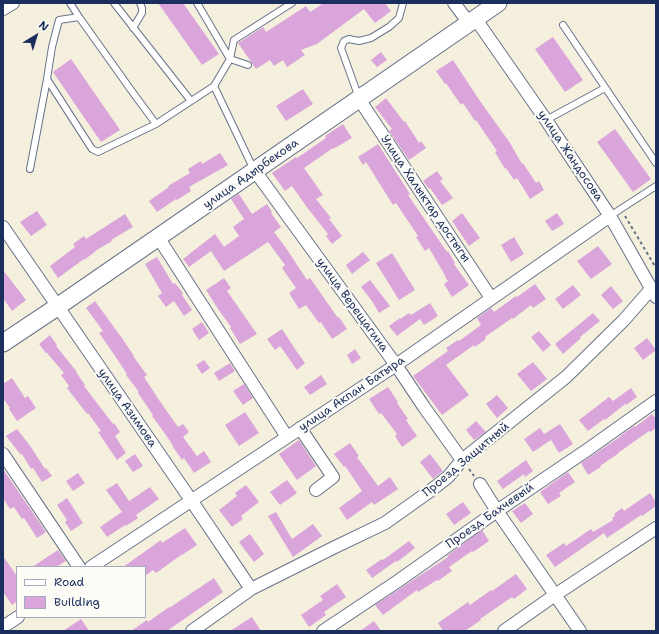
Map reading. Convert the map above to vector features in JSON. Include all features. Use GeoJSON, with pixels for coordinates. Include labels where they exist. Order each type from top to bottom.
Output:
{"type":"FeatureCollection","features":[{"type":"Feature","properties":{"kind":"main road","name":"улица Адырбекова"},"geometry":{"type":"LineString","coordinates":[[3,344],[498,3]]}},
{"type":"Feature","properties":{"kind":"street"},"geometry":{"type":"LineString","coordinates":[[3,10],[13,3]]}},
{"type":"Feature","properties":{"kind":"street","name":"улица Жандосова"},"geometry":{"type":"LineString","coordinates":[[454,3],[472,21],[546,120],[610,216],[653,293]]}},
{"type":"Feature","properties":{"kind":"street","name":"Улица Халыктар достыгы"},"geometry":{"type":"LineString","coordinates":[[359,99],[491,298]]}},
{"type":"Feature","properties":{"kind":"street","name":"улица Верещагина"},"geometry":{"type":"LineString","coordinates":[[254,171],[396,365],[464,463]]}},
{"type":"Feature","properties":{"kind":"street","name":"улица Акпан Батыра"},"geometry":{"type":"LineString","coordinates":[[92,566],[396,365],[610,216]]}},
{"type":"Feature","properties":{"kind":"street","name":"улица Азимова"},"geometry":{"type":"LineString","coordinates":[[3,227],[251,589]]}},
{"type":"Feature","properties":{"kind":"street"},"geometry":{"type":"LineString","coordinates":[[158,237],[287,437]]}},
{"type":"Feature","properties":{"kind":"street","name":"Проезд Защитный"},"geometry":{"type":"LineString","coordinates":[[192,631],[251,589],[385,523],[430,491],[566,377],[653,293]]}},
{"type":"Feature","properties":{"kind":"street","name":"Проезд Бахчевый"},"geometry":{"type":"LineString","coordinates":[[323,631],[398,581],[497,510],[587,450],[656,401]]}},
{"type":"Feature","properties":{"kind":"street"},"geometry":{"type":"LineString","coordinates":[[300,428],[333,478],[316,490]]}},
{"type":"Feature","properties":{"kind":"street"},"geometry":{"type":"LineString","coordinates":[[3,454],[78,566]]}},
{"type":"Feature","properties":{"kind":"street"},"geometry":{"type":"LineString","coordinates":[[477,480],[580,631]]}},
{"type":"Feature","properties":{"kind":"street"},"geometry":{"type":"LineString","coordinates":[[504,631],[656,528]]}},
{"type":"Feature","properties":{"kind":"street"},"geometry":{"type":"LineString","coordinates":[[3,627],[16,618]]}},
{"type":"Feature","properties":{"kind":"lane"},"geometry":{"type":"LineString","coordinates":[[70,3],[130,90],[156,124]]}},
{"type":"Feature","properties":{"kind":"lane"},"geometry":{"type":"LineString","coordinates":[[114,3],[191,101]]}},
{"type":"Feature","properties":{"kind":"lane"},"geometry":{"type":"LineString","coordinates":[[133,28],[142,13],[140,3]]}},
{"type":"Feature","properties":{"kind":"lane"},"geometry":{"type":"LineString","coordinates":[[197,3],[230,59],[248,65]]}},
{"type":"Feature","properties":{"kind":"lane"},"geometry":{"type":"LineString","coordinates":[[46,79],[92,148],[98,152],[156,124],[214,86],[230,59],[234,40],[292,3]]}},
{"type":"Feature","properties":{"kind":"lane"},"geometry":{"type":"LineString","coordinates":[[359,99],[341,48],[344,41],[349,39],[359,41],[371,38],[389,27],[399,18],[403,3]]}},
{"type":"Feature","properties":{"kind":"lane"},"geometry":{"type":"LineString","coordinates":[[30,169],[52,47],[59,20],[80,17]]}},
{"type":"Feature","properties":{"kind":"lane"},"geometry":{"type":"LineString","coordinates":[[563,25],[656,163]]}},
{"type":"Feature","properties":{"kind":"lane"},"geometry":{"type":"LineString","coordinates":[[214,86],[254,171]]}},
{"type":"Feature","properties":{"kind":"lane"},"geometry":{"type":"LineString","coordinates":[[546,120],[605,88]]}},
{"type":"Feature","properties":{"kind":"lane"},"geometry":{"type":"LineString","coordinates":[[610,216],[656,186]]}},
{"type":"Feature","properties":{"kind":"path"},"geometry":{"type":"LineString","coordinates":[[621,208],[656,268]]}},
{"type":"Feature","properties":{"kind":"path"},"geometry":{"type":"LineString","coordinates":[[464,463],[477,480]]}},
{"type":"Feature","properties":{"kind":"building"},"geometry":{"type":"Polygon","coordinates":[[[158,3],[183,3],[219,54],[202,65],[158,3]]]}},
{"type":"Feature","properties":{"kind":"building"},"geometry":{"type":"Polygon","coordinates":[[[324,3],[385,3],[391,11],[375,23],[364,9],[317,44],[301,50],[305,55],[287,67],[283,60],[274,66],[270,60],[256,69],[238,43],[263,27],[266,32],[306,6],[310,12],[324,3]]]}},
{"type":"Feature","properties":{"kind":"building"},"geometry":{"type":"Polygon","coordinates":[[[553,37],[583,80],[565,92],[535,49],[553,37]]]}},
{"type":"Feature","properties":{"kind":"building"},"geometry":{"type":"Polygon","coordinates":[[[381,52],[387,60],[377,67],[371,60],[381,52]]]}},
{"type":"Feature","properties":{"kind":"building"},"geometry":{"type":"Polygon","coordinates":[[[71,59],[120,130],[101,142],[53,72],[71,59]]]}},
{"type":"Feature","properties":{"kind":"building"},"geometry":{"type":"Polygon","coordinates":[[[453,60],[510,143],[522,164],[523,163],[536,183],[539,181],[544,190],[530,199],[517,178],[514,180],[506,168],[505,169],[495,152],[497,151],[476,120],[475,121],[463,103],[461,105],[436,71],[453,60]]]}},
{"type":"Feature","properties":{"kind":"building"},"geometry":{"type":"Polygon","coordinates":[[[303,89],[313,104],[286,121],[276,106],[303,89]]]}},
{"type":"Feature","properties":{"kind":"building"},"geometry":{"type":"Polygon","coordinates":[[[386,98],[404,122],[405,121],[419,143],[421,141],[426,148],[409,160],[389,131],[392,129],[375,107],[386,98]]]}},
{"type":"Feature","properties":{"kind":"building"},"geometry":{"type":"Polygon","coordinates":[[[343,124],[352,138],[333,148],[304,168],[323,195],[316,199],[331,218],[329,219],[342,236],[332,244],[326,236],[328,234],[292,186],[285,191],[272,173],[326,138],[325,136],[343,124]]]}},
{"type":"Feature","properties":{"kind":"building"},"geometry":{"type":"Polygon","coordinates":[[[615,129],[651,179],[633,192],[597,142],[615,129]]]}},
{"type":"Feature","properties":{"kind":"building"},"geometry":{"type":"Polygon","coordinates":[[[378,144],[410,194],[408,195],[447,252],[448,251],[455,263],[454,264],[469,285],[452,297],[444,284],[448,281],[429,248],[425,251],[416,237],[418,236],[396,203],[393,205],[366,162],[363,165],[358,157],[378,144]]]}},
{"type":"Feature","properties":{"kind":"building"},"geometry":{"type":"Polygon","coordinates":[[[220,153],[228,165],[189,187],[191,191],[157,212],[149,201],[169,187],[168,186],[190,173],[188,169],[201,161],[202,164],[220,153]]]}},
{"type":"Feature","properties":{"kind":"building"},"geometry":{"type":"Polygon","coordinates":[[[437,171],[443,179],[440,181],[453,198],[442,205],[423,181],[437,171]]]}},
{"type":"Feature","properties":{"kind":"building"},"geometry":{"type":"Polygon","coordinates":[[[239,194],[252,214],[267,204],[272,212],[271,213],[281,227],[274,232],[307,280],[310,278],[347,329],[332,339],[321,322],[319,323],[306,305],[299,309],[289,293],[296,288],[282,268],[285,265],[268,242],[224,271],[211,251],[189,267],[183,259],[215,234],[224,247],[239,236],[233,227],[244,219],[231,199],[239,194]]]}},
{"type":"Feature","properties":{"kind":"building"},"geometry":{"type":"Polygon","coordinates":[[[37,211],[47,225],[31,236],[20,222],[37,211]]]}},
{"type":"Feature","properties":{"kind":"building"},"geometry":{"type":"Polygon","coordinates":[[[462,213],[480,238],[469,246],[452,221],[462,213]]]}},
{"type":"Feature","properties":{"kind":"building"},"geometry":{"type":"Polygon","coordinates":[[[557,213],[564,224],[552,231],[545,221],[557,213]]]}},
{"type":"Feature","properties":{"kind":"building"},"geometry":{"type":"Polygon","coordinates":[[[125,214],[133,227],[111,240],[112,241],[95,251],[58,278],[50,266],[75,247],[73,244],[84,236],[86,239],[125,214]]]}},
{"type":"Feature","properties":{"kind":"building"},"geometry":{"type":"Polygon","coordinates":[[[514,237],[524,254],[511,262],[501,245],[514,237]]]}},
{"type":"Feature","properties":{"kind":"building"},"geometry":{"type":"Polygon","coordinates":[[[598,246],[612,264],[591,279],[577,261],[598,246]]]}},
{"type":"Feature","properties":{"kind":"building"},"geometry":{"type":"Polygon","coordinates":[[[363,252],[370,260],[352,274],[346,265],[363,252]]]}},
{"type":"Feature","properties":{"kind":"building"},"geometry":{"type":"Polygon","coordinates":[[[392,253],[415,290],[399,300],[376,263],[392,253]]]}},
{"type":"Feature","properties":{"kind":"building"},"geometry":{"type":"Polygon","coordinates":[[[157,257],[173,284],[175,283],[183,293],[182,295],[192,310],[184,316],[174,301],[166,307],[158,296],[162,293],[145,264],[157,257]]]}},
{"type":"Feature","properties":{"kind":"building"},"geometry":{"type":"Polygon","coordinates":[[[3,270],[26,300],[12,311],[3,298],[3,270]]]}},
{"type":"Feature","properties":{"kind":"building"},"geometry":{"type":"Polygon","coordinates":[[[224,278],[231,288],[227,291],[257,334],[240,344],[230,328],[231,327],[206,290],[224,278]]]}},
{"type":"Feature","properties":{"kind":"building"},"geometry":{"type":"Polygon","coordinates":[[[370,280],[390,306],[379,313],[361,287],[370,280]]]}},
{"type":"Feature","properties":{"kind":"building"},"geometry":{"type":"Polygon","coordinates":[[[535,284],[546,299],[533,308],[531,305],[513,319],[512,318],[485,337],[486,339],[475,347],[474,345],[446,365],[469,395],[442,415],[413,376],[448,351],[446,348],[458,340],[459,341],[481,325],[477,318],[491,308],[494,312],[535,284]]]}},
{"type":"Feature","properties":{"kind":"building"},"geometry":{"type":"Polygon","coordinates":[[[573,285],[581,295],[563,309],[555,299],[573,285]]]}},
{"type":"Feature","properties":{"kind":"building"},"geometry":{"type":"Polygon","coordinates":[[[611,286],[623,301],[613,309],[601,295],[611,286]]]}},
{"type":"Feature","properties":{"kind":"building"},"geometry":{"type":"Polygon","coordinates":[[[95,301],[147,375],[144,377],[178,427],[183,424],[189,432],[183,437],[197,456],[204,451],[211,462],[194,473],[184,458],[182,460],[173,447],[152,416],[153,415],[138,393],[139,392],[126,375],[127,374],[99,333],[103,331],[86,308],[95,301]]]}},
{"type":"Feature","properties":{"kind":"building"},"geometry":{"type":"Polygon","coordinates":[[[430,303],[438,316],[424,325],[420,319],[397,336],[389,326],[400,318],[409,313],[411,315],[430,303]]]}},
{"type":"Feature","properties":{"kind":"building"},"geometry":{"type":"Polygon","coordinates":[[[593,313],[600,321],[580,337],[581,338],[563,354],[555,344],[593,313]]]}},
{"type":"Feature","properties":{"kind":"building"},"geometry":{"type":"Polygon","coordinates":[[[202,322],[209,333],[199,340],[192,329],[202,322]]]}},
{"type":"Feature","properties":{"kind":"building"},"geometry":{"type":"Polygon","coordinates":[[[282,329],[305,363],[297,370],[280,346],[275,350],[267,339],[282,329]]]}},
{"type":"Feature","properties":{"kind":"building"},"geometry":{"type":"Polygon","coordinates":[[[539,331],[551,345],[543,352],[531,337],[539,331]]]}},
{"type":"Feature","properties":{"kind":"building"},"geometry":{"type":"Polygon","coordinates":[[[50,335],[57,345],[56,346],[77,372],[85,385],[84,386],[120,432],[115,436],[126,453],[117,460],[98,432],[101,431],[67,388],[69,386],[61,375],[64,373],[39,344],[50,335]]]}},
{"type":"Feature","properties":{"kind":"building"},"geometry":{"type":"Polygon","coordinates":[[[647,338],[656,350],[643,360],[634,348],[647,338]]]}},
{"type":"Feature","properties":{"kind":"building"},"geometry":{"type":"Polygon","coordinates":[[[355,349],[361,358],[352,364],[347,355],[355,349]]]}},
{"type":"Feature","properties":{"kind":"building"},"geometry":{"type":"Polygon","coordinates":[[[204,360],[210,368],[202,374],[196,365],[204,360]]]}},
{"type":"Feature","properties":{"kind":"building"},"geometry":{"type":"Polygon","coordinates":[[[533,362],[547,379],[531,391],[517,374],[533,362]]]}},
{"type":"Feature","properties":{"kind":"building"},"geometry":{"type":"Polygon","coordinates":[[[230,363],[235,371],[219,381],[214,373],[230,363]]]}},
{"type":"Feature","properties":{"kind":"building"},"geometry":{"type":"Polygon","coordinates":[[[321,375],[327,384],[310,395],[304,387],[321,375]]]}},
{"type":"Feature","properties":{"kind":"building"},"geometry":{"type":"Polygon","coordinates":[[[12,378],[25,398],[28,396],[36,408],[17,421],[3,398],[3,384],[12,378]]]}},
{"type":"Feature","properties":{"kind":"building"},"geometry":{"type":"Polygon","coordinates":[[[244,384],[253,398],[243,405],[233,391],[244,384]]]}},
{"type":"Feature","properties":{"kind":"building"},"geometry":{"type":"Polygon","coordinates":[[[388,387],[408,419],[406,420],[417,436],[402,447],[395,436],[397,434],[381,413],[379,414],[369,399],[388,387]]]}},
{"type":"Feature","properties":{"kind":"building"},"geometry":{"type":"Polygon","coordinates":[[[631,388],[637,397],[588,431],[579,420],[609,397],[613,401],[631,388]]]}},
{"type":"Feature","properties":{"kind":"building"},"geometry":{"type":"Polygon","coordinates":[[[497,395],[508,408],[497,418],[486,404],[497,395]]]}},
{"type":"Feature","properties":{"kind":"building"},"geometry":{"type":"Polygon","coordinates":[[[245,412],[259,433],[239,446],[225,425],[245,412]]]}},
{"type":"Feature","properties":{"kind":"building"},"geometry":{"type":"Polygon","coordinates":[[[652,414],[656,419],[656,428],[650,432],[649,431],[588,475],[581,463],[652,414]]]}},
{"type":"Feature","properties":{"kind":"building"},"geometry":{"type":"Polygon","coordinates":[[[476,421],[486,432],[474,440],[466,430],[476,421]]]}},
{"type":"Feature","properties":{"kind":"building"},"geometry":{"type":"Polygon","coordinates":[[[560,424],[573,444],[559,453],[551,440],[533,452],[524,439],[540,428],[544,434],[560,424]]]}},
{"type":"Feature","properties":{"kind":"building"},"geometry":{"type":"Polygon","coordinates":[[[17,429],[45,469],[46,468],[52,476],[42,482],[33,468],[31,469],[22,454],[21,455],[6,436],[17,429]]]}},
{"type":"Feature","properties":{"kind":"building"},"geometry":{"type":"Polygon","coordinates":[[[299,440],[316,466],[297,480],[279,454],[299,440]]]}},
{"type":"Feature","properties":{"kind":"building"},"geometry":{"type":"Polygon","coordinates":[[[350,443],[359,456],[357,457],[378,486],[390,477],[398,489],[374,505],[372,502],[347,520],[339,508],[362,491],[345,466],[344,467],[334,454],[350,443]]]}},
{"type":"Feature","properties":{"kind":"building"},"geometry":{"type":"Polygon","coordinates":[[[135,454],[143,466],[133,472],[125,461],[135,454]]]}},
{"type":"Feature","properties":{"kind":"building"},"geometry":{"type":"Polygon","coordinates":[[[430,454],[443,471],[433,479],[420,462],[430,454]]]}},
{"type":"Feature","properties":{"kind":"building"},"geometry":{"type":"Polygon","coordinates":[[[526,460],[533,471],[525,477],[524,474],[503,489],[497,481],[526,460]]]}},
{"type":"Feature","properties":{"kind":"building"},"geometry":{"type":"Polygon","coordinates":[[[3,469],[46,532],[37,538],[24,518],[22,519],[14,507],[10,509],[3,498],[3,469]]]}},
{"type":"Feature","properties":{"kind":"building"},"geometry":{"type":"Polygon","coordinates":[[[568,472],[575,482],[559,493],[561,496],[548,504],[540,492],[568,472]]]}},
{"type":"Feature","properties":{"kind":"building"},"geometry":{"type":"Polygon","coordinates":[[[78,473],[85,483],[73,491],[66,481],[78,473]]]}},
{"type":"Feature","properties":{"kind":"building"},"geometry":{"type":"Polygon","coordinates":[[[287,480],[297,493],[280,505],[270,492],[287,480]]]}},
{"type":"Feature","properties":{"kind":"building"},"geometry":{"type":"Polygon","coordinates":[[[117,483],[129,501],[150,487],[159,499],[136,515],[138,518],[107,537],[100,527],[122,512],[106,490],[117,483]]]}},
{"type":"Feature","properties":{"kind":"building"},"geometry":{"type":"Polygon","coordinates":[[[246,485],[259,502],[241,516],[243,519],[232,527],[219,510],[237,496],[235,493],[246,485]]]}},
{"type":"Feature","properties":{"kind":"building"},"geometry":{"type":"Polygon","coordinates":[[[650,493],[656,502],[656,506],[607,538],[604,533],[555,567],[546,555],[564,543],[566,546],[591,529],[593,532],[613,520],[612,518],[615,516],[614,514],[622,508],[624,511],[650,493]]]}},
{"type":"Feature","properties":{"kind":"building"},"geometry":{"type":"Polygon","coordinates":[[[67,498],[83,523],[71,531],[65,522],[67,520],[57,505],[67,498]]]}},
{"type":"Feature","properties":{"kind":"building"},"geometry":{"type":"Polygon","coordinates":[[[463,502],[471,513],[454,525],[446,514],[463,502]]]}},
{"type":"Feature","properties":{"kind":"building"},"geometry":{"type":"Polygon","coordinates":[[[525,503],[533,514],[521,523],[512,511],[525,503]]]}},
{"type":"Feature","properties":{"kind":"building"},"geometry":{"type":"Polygon","coordinates":[[[276,512],[292,539],[313,524],[322,536],[293,557],[268,516],[276,512]]]}},
{"type":"Feature","properties":{"kind":"building"},"geometry":{"type":"Polygon","coordinates":[[[185,528],[197,545],[156,573],[153,570],[146,575],[146,566],[124,566],[161,540],[162,543],[185,528]]]}},
{"type":"Feature","properties":{"kind":"building"},"geometry":{"type":"Polygon","coordinates":[[[482,530],[489,541],[449,567],[452,571],[438,581],[437,580],[418,592],[417,590],[383,615],[375,605],[448,557],[447,556],[482,530]]]}},
{"type":"Feature","properties":{"kind":"building"},"geometry":{"type":"Polygon","coordinates":[[[250,534],[264,554],[254,562],[239,542],[250,534]]]}},
{"type":"Feature","properties":{"kind":"building"},"geometry":{"type":"Polygon","coordinates":[[[409,541],[415,548],[372,578],[366,570],[382,559],[383,560],[409,541]]]}},
{"type":"Feature","properties":{"kind":"building"},"geometry":{"type":"Polygon","coordinates":[[[58,550],[66,561],[58,566],[34,566],[58,550]]]}},
{"type":"Feature","properties":{"kind":"building"},"geometry":{"type":"Polygon","coordinates":[[[3,556],[16,575],[16,602],[12,605],[3,592],[3,556]]]}},
{"type":"Feature","properties":{"kind":"building"},"geometry":{"type":"Polygon","coordinates":[[[516,574],[527,589],[514,599],[512,597],[465,631],[443,631],[438,623],[468,602],[470,605],[516,574]]]}},
{"type":"Feature","properties":{"kind":"building"},"geometry":{"type":"Polygon","coordinates":[[[214,578],[223,592],[167,631],[131,631],[147,620],[148,622],[214,578]]]}},
{"type":"Feature","properties":{"kind":"building"},"geometry":{"type":"Polygon","coordinates":[[[337,584],[346,597],[324,612],[326,615],[309,627],[301,615],[323,600],[320,596],[337,584]]]}},
{"type":"Feature","properties":{"kind":"building"},"geometry":{"type":"Polygon","coordinates":[[[252,617],[261,631],[230,631],[252,617]]]}},
{"type":"Feature","properties":{"kind":"building"},"geometry":{"type":"Polygon","coordinates":[[[81,619],[89,631],[63,631],[81,619]]]}},
{"type":"Feature","properties":{"kind":"building"},"geometry":{"type":"Polygon","coordinates":[[[374,621],[381,631],[360,631],[374,621]]]}}]}
